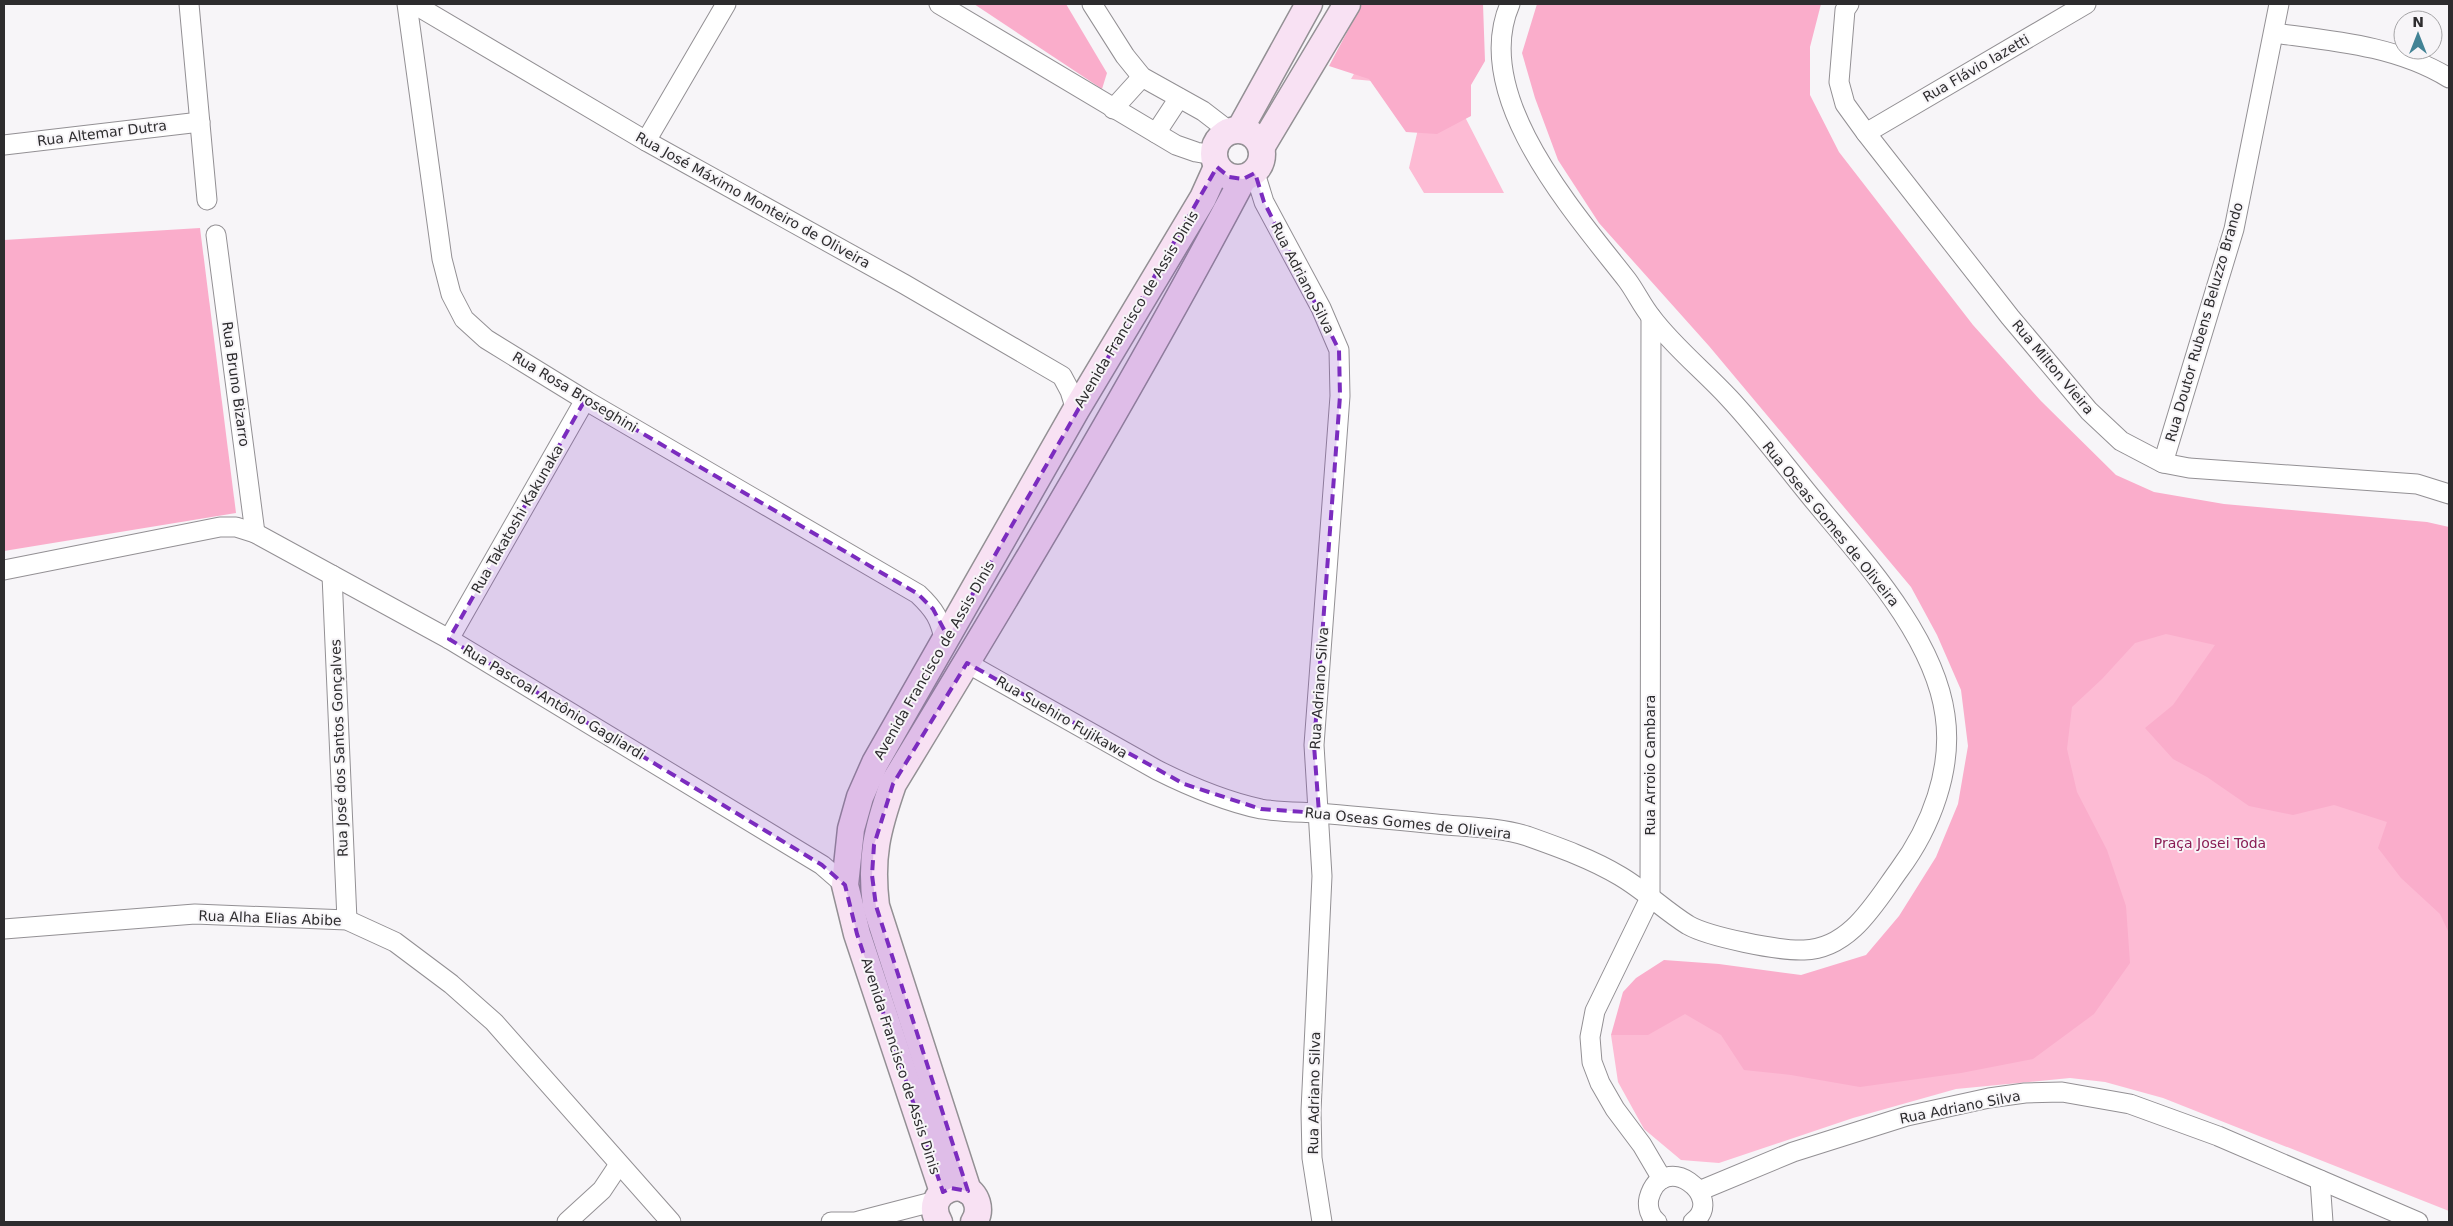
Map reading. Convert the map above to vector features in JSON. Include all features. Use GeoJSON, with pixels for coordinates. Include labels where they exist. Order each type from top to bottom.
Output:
{"type":"FeatureCollection","features":[{"type":"Feature","properties":{"kind":"main road"},"geometry":{"type":"LineString","coordinates":[[1309,4],[1234,130],[1221,137],[1215,145],[1215,161],[1229,177],[1249,176],[1262,161],[1262,146],[1347,4]]}},
{"type":"Feature","properties":{"kind":"main road"},"geometry":{"type":"LineString","coordinates":[[1234,130],[1253,134],[1262,146]]}},
{"type":"Feature","properties":{"kind":"main road","name":"Avenida Francisco de Assis Dinis"},"geometry":{"type":"LineString","coordinates":[[939,1205],[857,934],[845,884],[850,829],[860,797],[875,763],[1076,410],[1203,198],[1215,161]]}},
{"type":"Feature","properties":{"kind":"main road","name":"Avenida Francisco de Assis Dinis"},"geometry":{"type":"LineString","coordinates":[[975,1221],[978,1209],[975,1199],[968,1191],[879,914],[872,875],[874,845],[893,784],[967,663],[1249,176]]}},
{"type":"Feature","properties":{"kind":"main road"},"geometry":{"type":"LineString","coordinates":[[939,1205],[951,1188],[968,1191]]}},
{"type":"Feature","properties":{"kind":"street"},"geometry":{"type":"LineString","coordinates":[[189,4],[207,200]]}},
{"type":"Feature","properties":{"kind":"street","name":"Rua Rosa Broseghini"},"geometry":{"type":"LineString","coordinates":[[408,4],[432,203],[442,259],[451,294],[464,319],[486,338],[585,400],[918,594],[933,608],[941,624],[945,642]]}},
{"type":"Feature","properties":{"kind":"street","name":"Rua José Máximo Monteiro de Oliveira"},"geometry":{"type":"LineString","coordinates":[[414,4],[646,141],[904,284],[1062,376],[1076,410]]}},
{"type":"Feature","properties":{"kind":"street"},"geometry":{"type":"LineString","coordinates":[[646,141],[726,4]]}},
{"type":"Feature","properties":{"kind":"street"},"geometry":{"type":"LineString","coordinates":[[939,4],[1176,145],[1215,161]]}},
{"type":"Feature","properties":{"kind":"street"},"geometry":{"type":"LineString","coordinates":[[1092,4],[1125,56],[1142,77],[1234,130]]}},
{"type":"Feature","properties":{"kind":"street","name":"Rua Oseas Gomes de Oliveira"},"geometry":{"type":"LineString","coordinates":[[1157,770],[1184,784],[1261,809],[1319,813],[1522,835],[1619,875],[1690,927],[1707,933],[1757,944],[1803,950],[1834,943],[1848,934],[1867,915],[1907,860],[1924,829],[1941,783],[1946,745],[1945,713],[1936,681],[1920,643],[1894,598],[1733,402],[1651,317],[1634,288],[1562,198],[1538,160],[1510,100],[1503,70],[1501,37],[1510,4]]}},
{"type":"Feature","properties":{"kind":"street","name":"Rua Milton Vieira"},"geometry":{"type":"LineString","coordinates":[[1849,4],[1844,19],[1839,82],[1846,104],[1866,133],[2010,317],[2089,411],[2121,440],[2163,462],[2189,468],[2228,472],[2340,477],[2417,484],[2449,494]]}},
{"type":"Feature","properties":{"kind":"street","name":"Rua Flávio Iazetti"},"geometry":{"type":"LineString","coordinates":[[1866,133],[2086,4]]}},
{"type":"Feature","properties":{"kind":"street","name":"Rua Doutor Rubens Beluzzo Brando"},"geometry":{"type":"LineString","coordinates":[[2163,462],[2234,229],[2279,4]]}},
{"type":"Feature","properties":{"kind":"street"},"geometry":{"type":"LineString","coordinates":[[2274,33],[2383,50],[2434,68],[2449,78]]}},
{"type":"Feature","properties":{"kind":"street"},"geometry":{"type":"LineString","coordinates":[[1114,108],[1142,77]]}},
{"type":"Feature","properties":{"kind":"street"},"geometry":{"type":"LineString","coordinates":[[1156,133],[1179,98]]}},
{"type":"Feature","properties":{"kind":"street","name":"Rua Altemar Dutra"},"geometry":{"type":"LineString","coordinates":[[4,144],[200,122]]}},
{"type":"Feature","properties":{"kind":"street","name":"Rua Adriano Silva"},"geometry":{"type":"LineString","coordinates":[[1249,176],[1321,308],[1339,350],[1340,396],[1314,745],[1322,876],[1311,1111],[1312,1158],[1322,1222]]}},
{"type":"Feature","properties":{"kind":"street","name":"Rua Bruno Bizarro"},"geometry":{"type":"LineString","coordinates":[[216,235],[255,533]]}},
{"type":"Feature","properties":{"kind":"street","name":"Rua Arroio Cambara"},"geometry":{"type":"LineString","coordinates":[[1651,317],[1650,898],[1595,1011],[1590,1037],[1592,1062],[1600,1083],[1615,1109],[1642,1145],[1662,1179]]}},
{"type":"Feature","properties":{"kind":"street","name":"Rua Takatoshi Kakunaka"},"geometry":{"type":"LineString","coordinates":[[450,639],[585,400]]}},
{"type":"Feature","properties":{"kind":"street","name":"Rua Pascoal Antônio Gagliardi"},"geometry":{"type":"LineString","coordinates":[[4,570],[220,527],[236,527],[255,533],[450,639],[822,865],[845,884]]}},
{"type":"Feature","properties":{"kind":"street","name":"Rua José dos Santos Gonçalves"},"geometry":{"type":"LineString","coordinates":[[332,575],[347,920]]}},
{"type":"Feature","properties":{"kind":"street","name":"Rua Suehiro Fujikawa"},"geometry":{"type":"LineString","coordinates":[[967,663],[1157,770]]}},
{"type":"Feature","properties":{"kind":"street","name":"Rua Alha Elias Abibe"},"geometry":{"type":"LineString","coordinates":[[4,929],[195,914],[347,920],[395,942],[451,984],[494,1022],[618,1166],[671,1222]]}},
{"type":"Feature","properties":{"kind":"street","name":"Rua Adriano Silva"},"geometry":{"type":"LineString","coordinates":[[1700,1191],[1793,1152],[1907,1116],[1988,1098],[2025,1093],[2062,1092],[2130,1104],[2218,1136],[2418,1222]]}},
{"type":"Feature","properties":{"kind":"street"},"geometry":{"type":"LineString","coordinates":[[567,1222],[602,1190],[618,1166]]}},
{"type":"Feature","properties":{"kind":"street"},"geometry":{"type":"LineString","coordinates":[[1652,1221],[1648,1204],[1651,1190],[1662,1179],[1676,1176],[1690,1180],[1700,1191],[1702,1206],[1693,1222]]}},
{"type":"Feature","properties":{"kind":"street"},"geometry":{"type":"LineString","coordinates":[[2320,1180],[2323,1222]]}},
{"type":"Feature","properties":{"kind":"street"},"geometry":{"type":"LineString","coordinates":[[830,1222],[865,1222],[939,1205]]}},
{"type":"Feature","properties":{"kind":"highlighted area"},"geometry":{"type":"Polygon","coordinates":[[[1217,167],[1229,177],[1243,179],[1255,173],[1264,202],[1339,350],[1340,396],[1314,745],[1319,813],[1261,809],[1184,784],[967,663],[893,784],[874,845],[872,875],[876,906],[968,1191],[951,1188],[943,1192],[857,934],[845,885],[822,865],[449,639],[585,400],[918,594],[933,609],[948,637],[1217,167]]]}},
{"type":"Feature","properties":{"kind":"green space"},"geometry":{"type":"Polygon","coordinates":[[[1395,4],[1465,117],[1504,193],[1424,193],[1409,168],[1428,86],[1351,79],[1395,4]]]}},
{"type":"Feature","properties":{"kind":"green space","name":"Praça Josei Toda"},"geometry":{"type":"Polygon","coordinates":[[[1556,4],[1801,94],[1873,208],[2110,488],[2449,538],[2449,1211],[2163,1098],[2105,1082],[2070,1078],[1956,1089],[1853,1118],[1719,1163],[1681,1160],[1644,1129],[1618,1082],[1611,1035],[1637,1035],[1639,1023],[1773,989],[1859,973],[1960,836],[1976,682],[1556,4]]]}},
{"type":"Feature","properties":{"kind":"shaded area"},"geometry":{"type":"Polygon","coordinates":[[[974,4],[1066,4],[1107,73],[1102,89],[974,4]]]}},
{"type":"Feature","properties":{"kind":"shaded area"},"geometry":{"type":"Polygon","coordinates":[[[1362,4],[1483,4],[1485,61],[1471,85],[1471,116],[1437,134],[1406,132],[1369,79],[1329,66],[1362,4]]]}},
{"type":"Feature","properties":{"kind":"shaded area","name":"Praça Josei Toda"},"geometry":{"type":"Polygon","coordinates":[[[1537,4],[1821,4],[1810,47],[1810,95],[1839,152],[1973,325],[2041,401],[2116,475],[2154,492],[2224,504],[2427,522],[2449,527],[2449,933],[2440,914],[2401,878],[2378,848],[2387,822],[2334,805],[2293,815],[2249,806],[2207,777],[2173,759],[2145,728],[2173,705],[2215,645],[2166,634],[2135,643],[2102,679],[2072,707],[2067,749],[2077,792],[2107,850],[2126,906],[2130,963],[2094,1014],[2033,1059],[1961,1073],[1860,1087],[1791,1075],[1744,1070],[1721,1035],[1685,1014],[1648,1035],[1611,1035],[1623,992],[1636,978],[1664,960],[1719,964],[1801,975],[1866,955],[1899,916],[1936,857],[1958,804],[1968,746],[1961,690],[1937,635],[1911,587],[1709,346],[1599,223],[1558,160],[1535,98],[1522,53],[1537,4]]]}},
{"type":"Feature","properties":{"kind":"shaded area"},"geometry":{"type":"Polygon","coordinates":[[[200,228],[236,513],[4,551],[4,240],[200,228]]]}}]}
